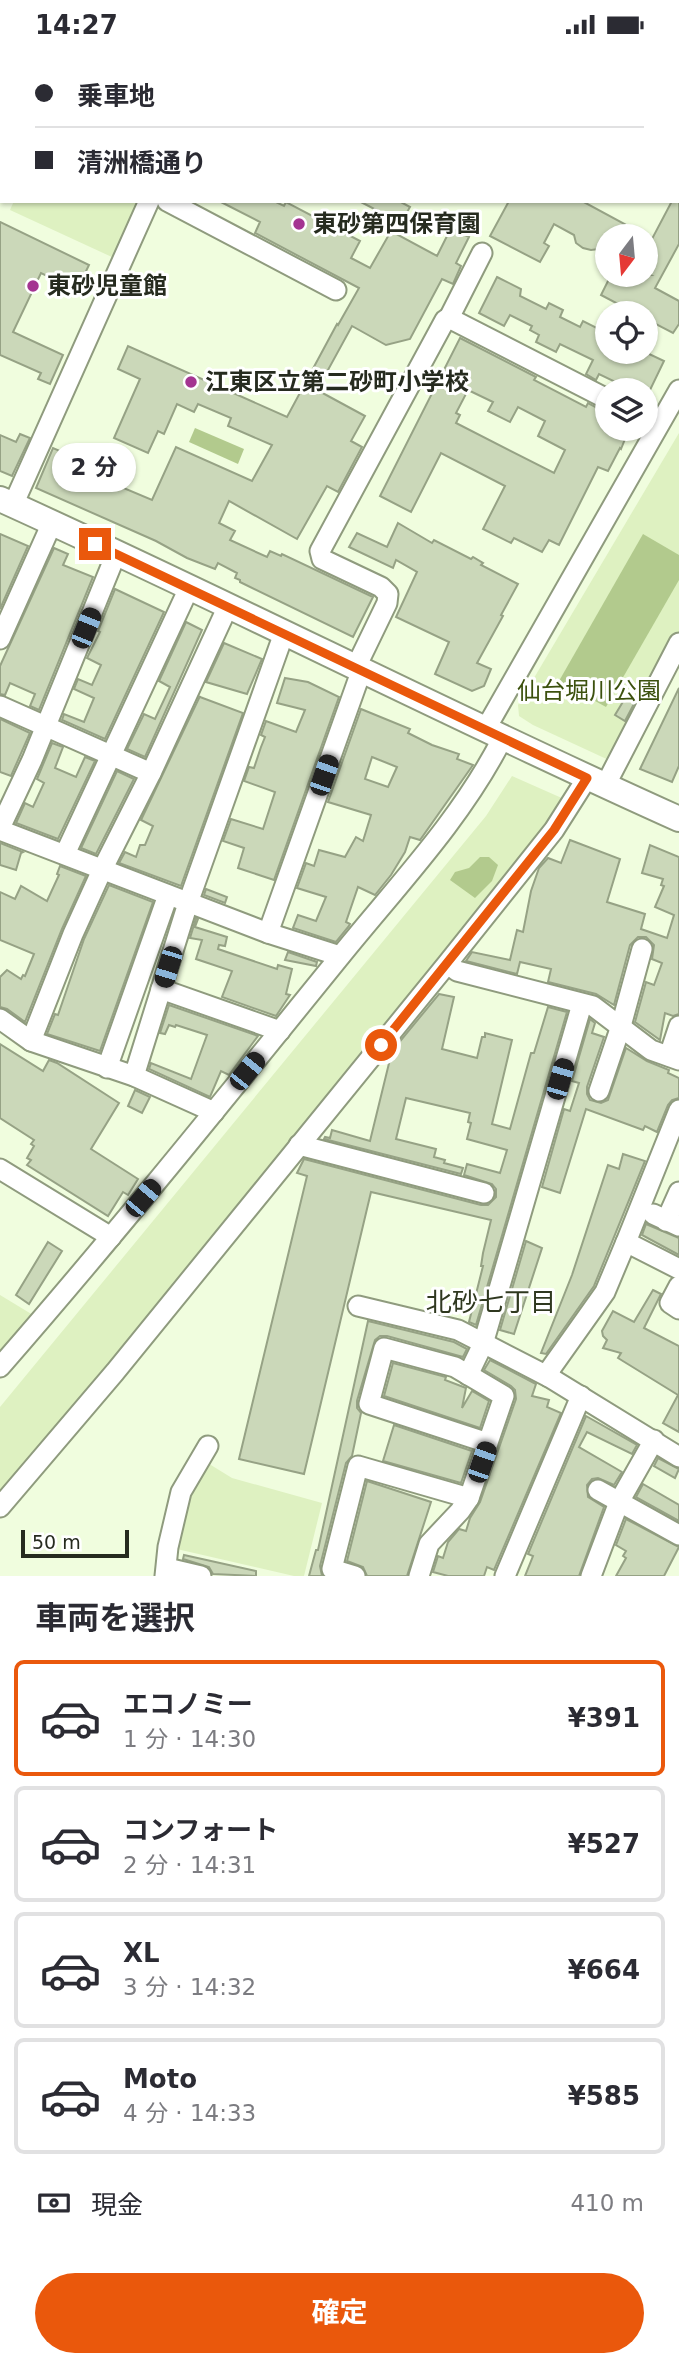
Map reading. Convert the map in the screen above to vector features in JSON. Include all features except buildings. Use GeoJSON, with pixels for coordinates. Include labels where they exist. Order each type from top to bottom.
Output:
{"type":"FeatureCollection","features":[{"type":"Feature","properties":{"kind":"main road"},"geometry":{"type":"LineString","coordinates":[[4,503],[52,523],[494,734],[679,819]]}},
{"type":"Feature","properties":{"kind":"street"},"geometry":{"type":"LineString","coordinates":[[4,503],[148,203]]}},
{"type":"Feature","properties":{"kind":"street"},"geometry":{"type":"LineString","coordinates":[[171,203],[336,290]]}},
{"type":"Feature","properties":{"kind":"street"},"geometry":{"type":"LineString","coordinates":[[268,933],[359,668],[387,603],[388,594],[381,587],[322,559],[320,551],[482,253]]}},
{"type":"Feature","properties":{"kind":"street"},"geometry":{"type":"LineString","coordinates":[[449,318],[595,393]]}},
{"type":"Feature","properties":{"kind":"street"},"geometry":{"type":"LineString","coordinates":[[658,415],[679,390]]}},
{"type":"Feature","properties":{"kind":"street"},"geometry":{"type":"LineString","coordinates":[[0,1367],[111,1237],[444,830],[486,771],[494,734],[642,441]]}},
{"type":"Feature","properties":{"kind":"street"},"geometry":{"type":"LineString","coordinates":[[0,639],[52,523]]}},
{"type":"Feature","properties":{"kind":"street"},"geometry":{"type":"LineString","coordinates":[[116,554],[46,726],[0,829],[268,933],[340,956]]}},
{"type":"Feature","properties":{"kind":"street"},"geometry":{"type":"LineString","coordinates":[[65,854],[189,588]]}},
{"type":"Feature","properties":{"kind":"street"},"geometry":{"type":"LineString","coordinates":[[32,1041],[73,934],[228,606]]}},
{"type":"Feature","properties":{"kind":"street"},"geometry":{"type":"LineString","coordinates":[[134,1076],[188,903],[284,633]]}},
{"type":"Feature","properties":{"kind":"street"},"geometry":{"type":"LineString","coordinates":[[0,1507],[116,1372],[554,830],[596,782],[679,643]]}},
{"type":"Feature","properties":{"kind":"street"},"geometry":{"type":"LineString","coordinates":[[0,706],[151,773]]}},
{"type":"Feature","properties":{"kind":"street"},"geometry":{"type":"LineString","coordinates":[[107,1068],[168,895]]}},
{"type":"Feature","properties":{"kind":"street"},"geometry":{"type":"LineString","coordinates":[[599,1091],[621,1026],[642,949]]}},
{"type":"Feature","properties":{"kind":"street"},"geometry":{"type":"LineString","coordinates":[[448,964],[457,971],[593,1006],[651,1050],[674,1058],[679,1026]]}},
{"type":"Feature","properties":{"kind":"street"},"geometry":{"type":"LineString","coordinates":[[161,989],[280,1031]]}},
{"type":"Feature","properties":{"kind":"street"},"geometry":{"type":"LineString","coordinates":[[468,1375],[483,1344],[582,1004]]}},
{"type":"Feature","properties":{"kind":"street"},"geometry":{"type":"LineString","coordinates":[[0,1019],[32,1041],[134,1076],[214,1112]]}},
{"type":"Feature","properties":{"kind":"street"},"geometry":{"type":"LineString","coordinates":[[549,1377],[551,1368],[605,1292],[679,1111]]}},
{"type":"Feature","properties":{"kind":"street"},"geometry":{"type":"LineString","coordinates":[[299,1145],[484,1193]]}},
{"type":"Feature","properties":{"kind":"street"},"geometry":{"type":"LineString","coordinates":[[0,1169],[111,1237]]}},
{"type":"Feature","properties":{"kind":"street"},"geometry":{"type":"LineString","coordinates":[[666,1220],[679,1192]]}},
{"type":"Feature","properties":{"kind":"street"},"geometry":{"type":"LineString","coordinates":[[626,1242],[679,1269]]}},
{"type":"Feature","properties":{"kind":"street"},"geometry":{"type":"LineString","coordinates":[[679,1286],[670,1303],[679,1309]]}},
{"type":"Feature","properties":{"kind":"street"},"geometry":{"type":"LineString","coordinates":[[358,1306],[458,1330],[549,1377],[678,1455]]}},
{"type":"Feature","properties":{"kind":"street"},"geometry":{"type":"LineString","coordinates":[[419,1576],[429,1544],[469,1498],[488,1443],[504,1396],[455,1367],[384,1348],[369,1405],[488,1443]]}},
{"type":"Feature","properties":{"kind":"street"},"geometry":{"type":"LineString","coordinates":[[505,1576],[581,1396]]}},
{"type":"Feature","properties":{"kind":"street"},"geometry":{"type":"LineString","coordinates":[[591,1576],[619,1502],[654,1440]]}},
{"type":"Feature","properties":{"kind":"street"},"geometry":{"type":"LineString","coordinates":[[201,1576],[167,1566],[168,1547],[181,1492],[208,1446]]}},
{"type":"Feature","properties":{"kind":"street"},"geometry":{"type":"LineString","coordinates":[[355,1576],[332,1569],[358,1466],[469,1498]]}},
{"type":"Feature","properties":{"kind":"street"},"geometry":{"type":"LineString","coordinates":[[598,1490],[679,1535]]}},
{"type":"Feature","properties":{"kind":"street"},"geometry":{"type":"LineString","coordinates":[[489,1576],[497,1576]]}},
{"type":"Feature","properties":{"kind":"green space"},"geometry":{"type":"Polygon","coordinates":[[[13,203],[139,203],[114,258],[10,210],[13,203]]]}},
{"type":"Feature","properties":{"kind":"green space","name":"仙台堀川公園"},"geometry":{"type":"Polygon","coordinates":[[[679,433],[679,639],[613,762],[533,725],[519,716],[518,705],[679,433]]]}},
{"type":"Feature","properties":{"kind":"green space","name":"仙台堀川公園"},"geometry":{"type":"Polygon","coordinates":[[[512,776],[564,799],[496,893],[0,1497],[0,1407],[486,816],[512,776]]]}},
{"type":"Feature","properties":{"kind":"green space"},"geometry":{"type":"Polygon","coordinates":[[[0,1295],[33,1315],[0,1357],[0,1295]]]}},
{"type":"Feature","properties":{"kind":"green space"},"geometry":{"type":"Polygon","coordinates":[[[206,1462],[232,1478],[322,1503],[304,1576],[168,1547],[181,1492],[206,1462]]]}},
{"type":"Feature","properties":{"kind":"shaded area"},"geometry":{"type":"Polygon","coordinates":[[[195,428],[244,449],[238,464],[189,442],[195,428]]]}},
{"type":"Feature","properties":{"kind":"shaded area"},"geometry":{"type":"Polygon","coordinates":[[[643,534],[679,555],[679,580],[606,707],[559,681],[643,534]]]}},
{"type":"Feature","properties":{"kind":"shaded area"},"geometry":{"type":"Polygon","coordinates":[[[480,857],[489,857],[498,865],[492,881],[475,898],[450,880],[455,872],[469,868],[480,857]]]}},
{"type":"Feature","properties":{"kind":"place","name":"東砂第四保育園"},"geometry":{"type":"Point","coordinates":[299,224]}},
{"type":"Feature","properties":{"kind":"place","name":"東砂児童館"},"geometry":{"type":"Point","coordinates":[33,286]}},
{"type":"Feature","properties":{"kind":"place","name":"江東区立第二砂町小学校"},"geometry":{"type":"Point","coordinates":[191,382]}},
{"type":"Feature","properties":{"kind":"district","name":"北砂七丁目"},"geometry":{"type":"Point","coordinates":[491,1302]}},
{"type":"Feature","properties":{"kind":"route"},"geometry":{"type":"LineString","coordinates":[[95,544],[587,778],[554,830],[381,1045]]}}]}
